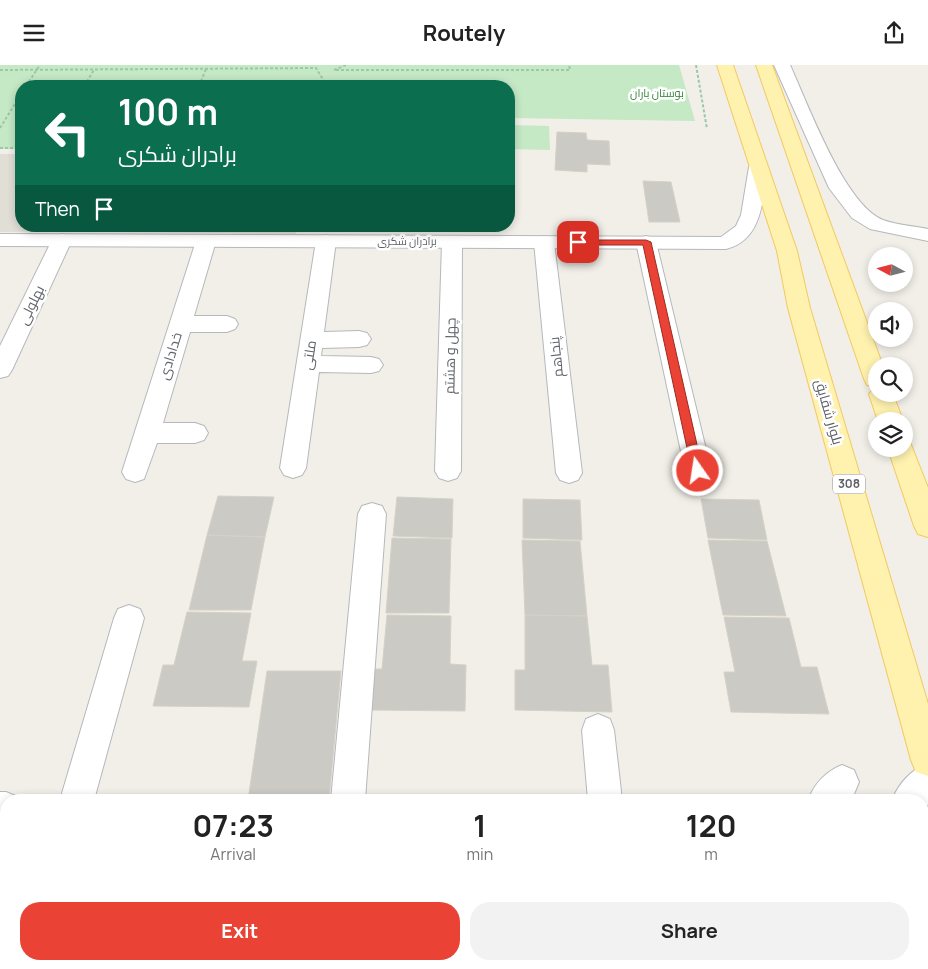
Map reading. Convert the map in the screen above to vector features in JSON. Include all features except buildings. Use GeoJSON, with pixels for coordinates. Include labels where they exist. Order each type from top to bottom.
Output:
{"type":"FeatureCollection","features":[{"type":"Feature","properties":{"kind":"main road","name":"بلوار شقایق"},"geometry":{"type":"LineString","coordinates":[[726,65],[786,251],[799,308],[928,760]]}},
{"type":"Feature","properties":{"kind":"main road"},"geometry":{"type":"LineString","coordinates":[[764,65],[868,357]]}},
{"type":"Feature","properties":{"kind":"main road"},"geometry":{"type":"LineString","coordinates":[[904,457],[928,527]]}},
{"type":"Feature","properties":{"kind":"street"},"geometry":{"type":"LineString","coordinates":[[782,65],[818,146],[840,188],[859,215],[877,225],[928,235]]}},
{"type":"Feature","properties":{"kind":"street","name":"برادران شکری"},"geometry":{"type":"LineString","coordinates":[[0,240],[726,243],[744,229],[751,215],[758,167]]}},
{"type":"Feature","properties":{"kind":"street","name":"بهلولی"},"geometry":{"type":"LineString","coordinates":[[0,370],[62,240]]}},
{"type":"Feature","properties":{"kind":"street","name":"خدادادی"},"geometry":{"type":"LineString","coordinates":[[135,472],[206,241]]}},
{"type":"Feature","properties":{"kind":"street","name":"ملتی"},"geometry":{"type":"LineString","coordinates":[[292,468],[326,241]]}},
{"type":"Feature","properties":{"kind":"street","name":"چهل و هشتم"},"geometry":{"type":"LineString","coordinates":[[448,471],[452,242]]}},
{"type":"Feature","properties":{"kind":"street","name":"پنجاهم"},"geometry":{"type":"LineString","coordinates":[[544,242],[569,473]]}},
{"type":"Feature","properties":{"kind":"street"},"geometry":{"type":"LineString","coordinates":[[646,242],[698,471]]}},
{"type":"Feature","properties":{"kind":"street"},"geometry":{"type":"LineString","coordinates":[[180,324],[227,324]]}},
{"type":"Feature","properties":{"kind":"street"},"geometry":{"type":"LineString","coordinates":[[312,340],[359,339]]}},
{"type":"Feature","properties":{"kind":"street"},"geometry":{"type":"LineString","coordinates":[[308,364],[371,365]]}},
{"type":"Feature","properties":{"kind":"street"},"geometry":{"type":"LineString","coordinates":[[146,433],[195,433]]}},
{"type":"Feature","properties":{"kind":"street"},"geometry":{"type":"LineString","coordinates":[[349,794],[372,514]]}},
{"type":"Feature","properties":{"kind":"street"},"geometry":{"type":"LineString","coordinates":[[79,794],[130,617]]}},
{"type":"Feature","properties":{"kind":"street"},"geometry":{"type":"LineString","coordinates":[[598,730],[604,794]]}},
{"type":"Feature","properties":{"kind":"street"},"geometry":{"type":"LineString","coordinates":[[915,794],[928,780]]}},
{"type":"Feature","properties":{"kind":"path"},"geometry":{"type":"LineString","coordinates":[[30,80],[40,65]]}},
{"type":"Feature","properties":{"kind":"path"},"geometry":{"type":"LineString","coordinates":[[334,70],[335,65]]}},
{"type":"Feature","properties":{"kind":"path"},"geometry":{"type":"LineString","coordinates":[[334,70],[346,65]]}},
{"type":"Feature","properties":{"kind":"path"},"geometry":{"type":"LineString","coordinates":[[334,70],[570,69],[569,65]]}},
{"type":"Feature","properties":{"kind":"path"},"geometry":{"type":"LineString","coordinates":[[696,65],[707,129]]}},
{"type":"Feature","properties":{"kind":"path"},"geometry":{"type":"LineString","coordinates":[[0,70],[316,68],[323,80]]}},
{"type":"Feature","properties":{"kind":"path"},"geometry":{"type":"LineString","coordinates":[[88,80],[94,69]]}},
{"type":"Feature","properties":{"kind":"path"},"geometry":{"type":"LineString","coordinates":[[201,80],[206,69]]}},
{"type":"Feature","properties":{"kind":"path"},"geometry":{"type":"LineString","coordinates":[[0,128],[15,104]]}},
{"type":"Feature","properties":{"kind":"path"},"geometry":{"type":"LineString","coordinates":[[0,148],[15,148]]}},
{"type":"Feature","properties":{"kind":"shaded area"},"geometry":{"type":"Polygon","coordinates":[[[0,154],[15,154],[15,232],[0,232],[0,154]]]}},
{"type":"Feature","properties":{"kind":"shaded area"},"geometry":{"type":"Polygon","coordinates":[[[123,232],[296,232],[296,234],[123,232]]]}},
{"type":"Feature","properties":{"kind":"green space","name":"بوستان باران"},"geometry":{"type":"Polygon","coordinates":[[[0,65],[679,65],[695,121],[515,118],[515,80],[15,80],[15,149],[0,149],[0,65]]]}},
{"type":"Feature","properties":{"kind":"green space"},"geometry":{"type":"Polygon","coordinates":[[[515,125],[549,126],[550,150],[515,149],[515,125]]]}},
{"type":"Feature","properties":{"kind":"route"},"geometry":{"type":"LineString","coordinates":[[578,242],[646,242],[698,471]]}}]}
